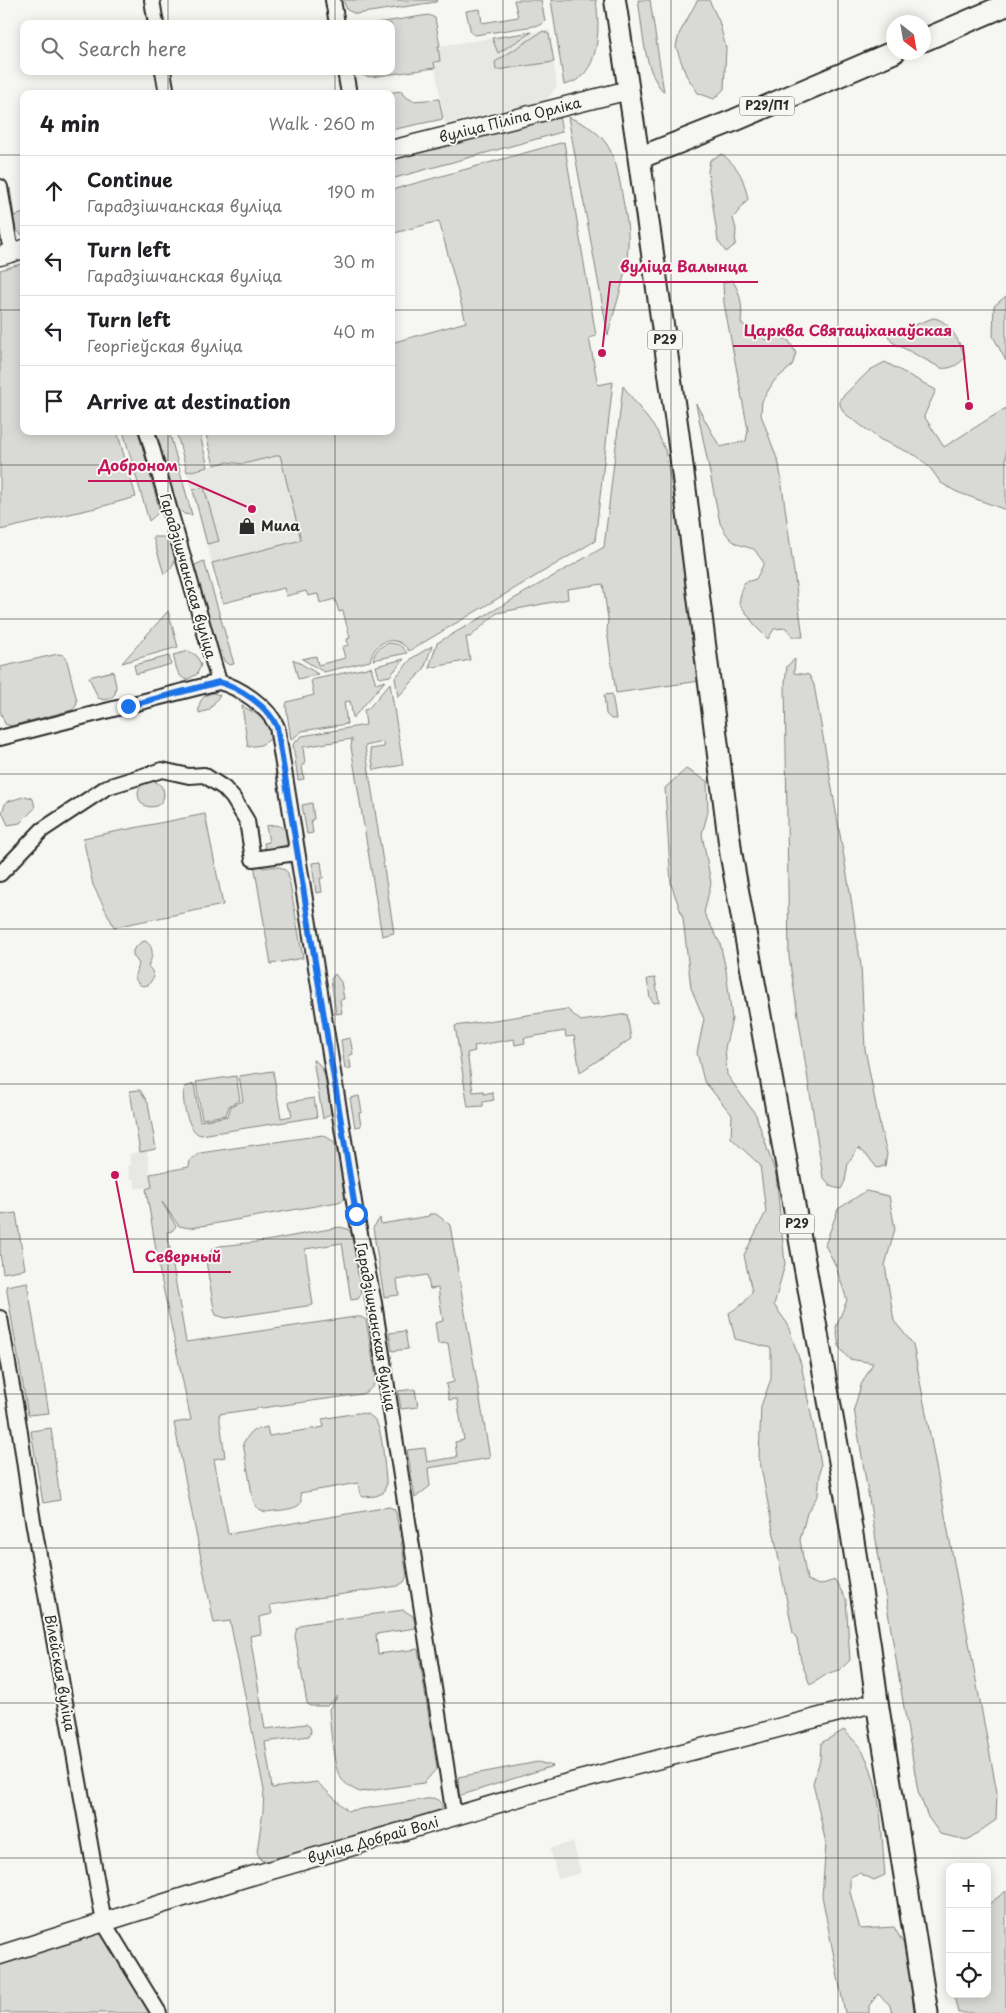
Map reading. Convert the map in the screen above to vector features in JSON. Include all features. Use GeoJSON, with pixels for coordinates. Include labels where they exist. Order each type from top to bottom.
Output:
{"type":"FeatureCollection","features":[{"type":"Feature","properties":{"kind":"main road","name":"Р29"},"geometry":{"type":"LineString","coordinates":[[615,0],[678,434],[731,854],[844,1484],[870,1648],[876,1702],[927,2013]]}},
{"type":"Feature","properties":{"kind":"main road"},"geometry":{"type":"LineString","coordinates":[[931,37],[1006,5]]}},
{"type":"Feature","properties":{"kind":"main road","name":"Р29/П1"},"geometry":{"type":"LineString","coordinates":[[638,158],[764,108],[886,55]]}},
{"type":"Feature","properties":{"kind":"street"},"geometry":{"type":"LineString","coordinates":[[152,0],[155,20]]}},
{"type":"Feature","properties":{"kind":"street"},"geometry":{"type":"LineString","coordinates":[[333,0],[336,20]]}},
{"type":"Feature","properties":{"kind":"street"},"geometry":{"type":"LineString","coordinates":[[164,75],[166,90]]}},
{"type":"Feature","properties":{"kind":"street"},"geometry":{"type":"LineString","coordinates":[[346,75],[348,90]]}},
{"type":"Feature","properties":{"kind":"street","name":"вуліца Піліпа Орліка"},"geometry":{"type":"LineString","coordinates":[[395,149],[629,90]]}},
{"type":"Feature","properties":{"kind":"street"},"geometry":{"type":"LineString","coordinates":[[0,187],[12,252]]}},
{"type":"Feature","properties":{"kind":"street","name":"Гарадзішчанская вуліца"},"geometry":{"type":"LineString","coordinates":[[148,435],[219,682],[233,687],[261,706],[274,719],[277,727],[356,1214],[374,1302],[454,1816]]}},
{"type":"Feature","properties":{"kind":"street"},"geometry":{"type":"LineString","coordinates":[[0,738],[219,682]]}},
{"type":"Feature","properties":{"kind":"street"},"geometry":{"type":"LineString","coordinates":[[0,874],[42,830],[107,787],[162,770],[189,776],[204,775],[224,788],[233,798],[247,821],[253,859],[296,853]]}},
{"type":"Feature","properties":{"kind":"street","name":"Вілейская вуліца"},"geometry":{"type":"LineString","coordinates":[[0,1318],[32,1515],[104,1923],[159,2013]]}},
{"type":"Feature","properties":{"kind":"street","name":"вуліца Добрай Волі"},"geometry":{"type":"LineString","coordinates":[[0,1955],[244,1878],[557,1786],[876,1702]]}},
{"type":"Feature","properties":{"kind":"shaded area"},"geometry":{"type":"Polygon","coordinates":[[[343,0],[438,0],[436,2],[356,14],[347,10],[343,0]]]}},
{"type":"Feature","properties":{"kind":"shaded area"},"geometry":{"type":"Polygon","coordinates":[[[514,0],[541,0],[545,21],[541,25],[475,35],[471,33],[466,11],[480,9],[482,23],[518,17],[514,0]]]}},
{"type":"Feature","properties":{"kind":"shaded area"},"geometry":{"type":"Polygon","coordinates":[[[551,0],[596,0],[597,37],[591,62],[585,73],[576,80],[564,85],[551,0]]]}},
{"type":"Feature","properties":{"kind":"shaded area"},"geometry":{"type":"Polygon","coordinates":[[[638,0],[650,0],[664,92],[657,83],[648,61],[638,0]]]}},
{"type":"Feature","properties":{"kind":"shaded area"},"geometry":{"type":"Polygon","coordinates":[[[709,0],[719,21],[726,48],[724,89],[714,99],[698,93],[686,75],[676,47],[679,34],[697,1],[709,0]]]}},
{"type":"Feature","properties":{"kind":"shaded area"},"geometry":{"type":"Polygon","coordinates":[[[429,15],[435,18],[440,46],[438,46],[440,61],[434,62],[435,68],[395,74],[395,20],[429,15]]]}},
{"type":"Feature","properties":{"kind":"shaded area"},"geometry":{"type":"Polygon","coordinates":[[[549,30],[557,86],[547,100],[445,124],[434,61],[438,46],[549,30]]]}},
{"type":"Feature","properties":{"kind":"shaded area"},"geometry":{"type":"Polygon","coordinates":[[[543,31],[549,34],[554,62],[496,70],[495,62],[543,31]]]}},
{"type":"Feature","properties":{"kind":"shaded area"},"geometry":{"type":"Polygon","coordinates":[[[532,32],[498,53],[492,38],[532,32]]]}},
{"type":"Feature","properties":{"kind":"shaded area"},"geometry":{"type":"Polygon","coordinates":[[[361,75],[385,75],[371,77],[361,75]]]}},
{"type":"Feature","properties":{"kind":"shaded area"},"geometry":{"type":"Polygon","coordinates":[[[402,91],[403,95],[413,101],[439,99],[443,119],[395,129],[395,92],[402,91]]]}},
{"type":"Feature","properties":{"kind":"shaded area"},"geometry":{"type":"Polygon","coordinates":[[[559,116],[562,132],[395,178],[395,159],[559,116]]]}},
{"type":"Feature","properties":{"kind":"shaded area"},"geometry":{"type":"Polygon","coordinates":[[[568,117],[583,123],[603,139],[618,172],[628,228],[627,257],[623,280],[608,335],[568,117]]]}},
{"type":"Feature","properties":{"kind":"shaded area"},"geometry":{"type":"Polygon","coordinates":[[[564,142],[596,336],[589,338],[598,385],[613,382],[595,541],[409,651],[398,642],[386,641],[376,648],[370,661],[324,672],[302,659],[316,656],[318,665],[345,658],[342,647],[348,645],[347,639],[350,638],[343,611],[339,612],[335,599],[320,603],[318,594],[308,596],[306,591],[286,596],[284,588],[223,603],[212,563],[301,540],[280,455],[243,464],[227,462],[214,465],[206,435],[395,435],[395,342],[466,322],[439,221],[395,233],[395,189],[564,142]]]}},
{"type":"Feature","properties":{"kind":"shaded area"},"geometry":{"type":"Polygon","coordinates":[[[722,154],[740,174],[748,199],[733,218],[736,229],[735,245],[726,252],[718,241],[708,172],[710,160],[722,154]]]}},
{"type":"Feature","properties":{"kind":"shaded area"},"geometry":{"type":"Polygon","coordinates":[[[10,188],[14,216],[20,214],[20,233],[14,227],[8,215],[8,194],[10,188]]]}},
{"type":"Feature","properties":{"kind":"shaded area"},"geometry":{"type":"Polygon","coordinates":[[[20,264],[20,435],[118,435],[136,497],[0,530],[0,270],[20,264]]]}},
{"type":"Feature","properties":{"kind":"shaded area"},"geometry":{"type":"Polygon","coordinates":[[[732,280],[741,300],[741,323],[766,340],[779,336],[789,341],[796,353],[792,366],[774,381],[762,401],[761,415],[779,464],[803,637],[793,637],[786,628],[774,629],[768,639],[757,628],[739,603],[743,583],[756,579],[764,563],[754,549],[733,541],[720,523],[696,404],[720,447],[746,441],[748,430],[724,303],[723,283],[732,280]]]}},
{"type":"Feature","properties":{"kind":"shaded area"},"geometry":{"type":"Polygon","coordinates":[[[1006,296],[1006,361],[993,336],[994,306],[1006,296]]]}},
{"type":"Feature","properties":{"kind":"shaded area"},"geometry":{"type":"Polygon","coordinates":[[[933,318],[939,319],[949,327],[960,345],[965,357],[954,366],[941,368],[892,342],[888,336],[933,318]]]}},
{"type":"Feature","properties":{"kind":"shaded area"},"geometry":{"type":"Polygon","coordinates":[[[885,362],[936,390],[924,416],[944,447],[1006,408],[1006,510],[957,492],[941,483],[931,469],[917,456],[881,440],[844,413],[840,405],[840,399],[870,370],[885,362]]]}},
{"type":"Feature","properties":{"kind":"shaded area"},"geometry":{"type":"Polygon","coordinates":[[[623,386],[657,431],[665,450],[707,680],[616,693],[607,631],[608,619],[603,584],[567,589],[568,599],[497,613],[470,637],[466,637],[470,660],[429,668],[437,643],[604,547],[623,386]]]}},
{"type":"Feature","properties":{"kind":"shaded area"},"geometry":{"type":"Polygon","coordinates":[[[124,435],[139,435],[159,508],[158,513],[149,521],[124,435]]]}},
{"type":"Feature","properties":{"kind":"shaded area"},"geometry":{"type":"Polygon","coordinates":[[[157,435],[170,435],[192,515],[184,514],[176,506],[157,435]]]}},
{"type":"Feature","properties":{"kind":"shaded area"},"geometry":{"type":"Polygon","coordinates":[[[177,435],[200,435],[208,467],[187,472],[177,435]]]}},
{"type":"Feature","properties":{"kind":"shaded area"},"geometry":{"type":"Polygon","coordinates":[[[280,455],[301,541],[212,563],[187,472],[227,462],[243,464],[280,455]]]}},
{"type":"Feature","properties":{"kind":"shaded area"},"geometry":{"type":"Polygon","coordinates":[[[204,487],[219,541],[207,544],[193,490],[204,487]]]}},
{"type":"Feature","properties":{"kind":"shaded area"},"geometry":{"type":"Polygon","coordinates":[[[153,537],[164,537],[169,541],[174,551],[175,556],[172,566],[164,574],[153,537]]]}},
{"type":"Feature","properties":{"kind":"shaded area"},"geometry":{"type":"Polygon","coordinates":[[[204,561],[234,664],[229,665],[224,661],[221,651],[217,652],[194,571],[195,565],[204,561]]]}},
{"type":"Feature","properties":{"kind":"shaded area"},"geometry":{"type":"Polygon","coordinates":[[[168,611],[178,647],[122,663],[168,611]]]}},
{"type":"Feature","properties":{"kind":"shaded area"},"geometry":{"type":"Polygon","coordinates":[[[389,643],[399,645],[407,653],[373,660],[378,649],[389,643]]]}},
{"type":"Feature","properties":{"kind":"shaded area"},"geometry":{"type":"Polygon","coordinates":[[[432,646],[424,669],[398,697],[395,678],[412,658],[432,646]]]}},
{"type":"Feature","properties":{"kind":"shaded area"},"geometry":{"type":"Polygon","coordinates":[[[189,651],[197,656],[201,665],[197,674],[187,680],[179,673],[173,655],[189,651]]]}},
{"type":"Feature","properties":{"kind":"shaded area"},"geometry":{"type":"Polygon","coordinates":[[[58,654],[63,655],[67,661],[77,701],[76,706],[72,710],[11,726],[5,724],[0,711],[0,667],[58,654]]]}},
{"type":"Feature","properties":{"kind":"shaded area"},"geometry":{"type":"Polygon","coordinates":[[[169,656],[171,664],[136,674],[134,665],[169,656]]]}},
{"type":"Feature","properties":{"kind":"shaded area"},"geometry":{"type":"Polygon","coordinates":[[[293,659],[318,674],[298,679],[293,659]]]}},
{"type":"Feature","properties":{"kind":"shaded area"},"geometry":{"type":"Polygon","coordinates":[[[404,659],[390,676],[379,678],[376,666],[404,659]]]}},
{"type":"Feature","properties":{"kind":"shaded area"},"geometry":{"type":"Polygon","coordinates":[[[795,659],[794,673],[809,675],[814,685],[861,966],[865,1049],[887,1154],[885,1166],[877,1168],[867,1155],[858,1148],[848,1163],[845,1181],[841,1189],[832,1187],[823,1177],[789,957],[785,682],[787,666],[795,659]]]}},
{"type":"Feature","properties":{"kind":"shaded area"},"geometry":{"type":"Polygon","coordinates":[[[371,667],[376,684],[385,681],[353,718],[350,701],[344,702],[347,724],[302,731],[291,740],[287,702],[314,695],[311,680],[371,667]]]}},
{"type":"Feature","properties":{"kind":"shaded area"},"geometry":{"type":"Polygon","coordinates":[[[113,671],[116,686],[115,694],[107,699],[98,698],[89,677],[113,671]]]}},
{"type":"Feature","properties":{"kind":"shaded area"},"geometry":{"type":"Polygon","coordinates":[[[390,683],[403,765],[374,770],[370,749],[384,747],[383,742],[365,746],[394,933],[382,936],[351,747],[352,739],[303,747],[305,764],[302,765],[304,779],[298,780],[293,744],[302,736],[366,725],[364,710],[368,709],[390,683]]]}},
{"type":"Feature","properties":{"kind":"shaded area"},"geometry":{"type":"Polygon","coordinates":[[[213,693],[220,695],[209,710],[199,713],[199,706],[202,700],[206,695],[213,693]]]}},
{"type":"Feature","properties":{"kind":"shaded area"},"geometry":{"type":"Polygon","coordinates":[[[612,694],[616,719],[611,719],[606,714],[604,695],[612,694]]]}},
{"type":"Feature","properties":{"kind":"shaded area"},"geometry":{"type":"Polygon","coordinates":[[[242,706],[265,721],[272,736],[269,740],[261,745],[248,747],[242,706]]]}},
{"type":"Feature","properties":{"kind":"shaded area"},"geometry":{"type":"Polygon","coordinates":[[[686,769],[707,781],[708,812],[702,834],[711,883],[704,913],[720,943],[726,970],[732,1019],[725,1048],[727,1075],[756,1115],[776,1175],[785,1264],[774,1305],[787,1323],[801,1364],[821,1464],[818,1495],[807,1513],[800,1540],[807,1580],[819,1585],[835,1580],[846,1599],[850,1660],[840,1670],[829,1673],[810,1685],[801,1661],[797,1639],[793,1633],[759,1457],[761,1406],[771,1379],[771,1348],[735,1339],[729,1313],[744,1303],[752,1292],[744,1255],[766,1212],[760,1165],[731,1138],[732,1115],[704,1081],[697,1053],[704,1019],[691,988],[683,918],[671,884],[665,788],[686,769]]]}},
{"type":"Feature","properties":{"kind":"shaded area"},"geometry":{"type":"Polygon","coordinates":[[[151,781],[160,785],[164,794],[160,803],[151,807],[142,803],[138,794],[142,785],[151,781]]]}},
{"type":"Feature","properties":{"kind":"shaded area"},"geometry":{"type":"Polygon","coordinates":[[[26,796],[33,799],[35,808],[20,823],[8,825],[2,812],[6,802],[26,796]]]}},
{"type":"Feature","properties":{"kind":"shaded area"},"geometry":{"type":"Polygon","coordinates":[[[312,803],[314,819],[311,820],[313,833],[307,834],[302,805],[312,803]]]}},
{"type":"Feature","properties":{"kind":"shaded area"},"geometry":{"type":"Polygon","coordinates":[[[205,814],[223,905],[114,927],[93,885],[83,838],[205,814]]]}},
{"type":"Feature","properties":{"kind":"shaded area"},"geometry":{"type":"Polygon","coordinates":[[[274,825],[285,830],[289,841],[283,849],[266,853],[264,843],[269,842],[266,826],[274,825]]]}},
{"type":"Feature","properties":{"kind":"shaded area"},"geometry":{"type":"Polygon","coordinates":[[[321,862],[323,878],[320,878],[322,892],[316,893],[312,863],[321,862]]]}},
{"type":"Feature","properties":{"kind":"shaded area"},"geometry":{"type":"Polygon","coordinates":[[[261,863],[263,868],[280,867],[288,873],[303,958],[271,964],[254,864],[261,863]]]}},
{"type":"Feature","properties":{"kind":"shaded area"},"geometry":{"type":"Polygon","coordinates":[[[145,941],[152,949],[152,956],[148,966],[154,977],[148,985],[141,986],[135,978],[139,964],[133,955],[133,950],[145,941]]]}},
{"type":"Feature","properties":{"kind":"shaded area"},"geometry":{"type":"Polygon","coordinates":[[[335,974],[341,982],[344,999],[340,1000],[342,1013],[336,1014],[331,979],[335,974]]]}},
{"type":"Feature","properties":{"kind":"shaded area"},"geometry":{"type":"Polygon","coordinates":[[[655,978],[659,1002],[654,1003],[650,998],[647,979],[655,978]]]}},
{"type":"Feature","properties":{"kind":"shaded area"},"geometry":{"type":"Polygon","coordinates":[[[567,1009],[581,1021],[627,1014],[631,1039],[580,1072],[574,1036],[566,1037],[565,1031],[524,1038],[525,1043],[515,1045],[514,1039],[474,1046],[475,1051],[467,1053],[473,1092],[483,1091],[484,1094],[492,1092],[494,1100],[483,1102],[483,1106],[468,1107],[455,1026],[567,1009]]]}},
{"type":"Feature","properties":{"kind":"shaded area"},"geometry":{"type":"Polygon","coordinates":[[[350,1038],[353,1054],[349,1055],[351,1068],[345,1069],[341,1040],[350,1038]]]}},
{"type":"Feature","properties":{"kind":"shaded area"},"geometry":{"type":"Polygon","coordinates":[[[313,1060],[322,1068],[329,1091],[331,1113],[323,1119],[313,1060]]]}},
{"type":"Feature","properties":{"kind":"shaded area"},"geometry":{"type":"Polygon","coordinates":[[[273,1071],[281,1118],[292,1116],[289,1102],[314,1098],[317,1117],[201,1135],[192,1128],[184,1106],[185,1087],[194,1084],[200,1121],[228,1116],[231,1106],[243,1101],[239,1076],[273,1071]]]}},
{"type":"Feature","properties":{"kind":"shaded area"},"geometry":{"type":"Polygon","coordinates":[[[236,1076],[240,1100],[229,1106],[226,1115],[202,1119],[196,1082],[236,1076]]]}},
{"type":"Feature","properties":{"kind":"shaded area"},"geometry":{"type":"Polygon","coordinates":[[[140,1090],[148,1103],[156,1149],[140,1152],[130,1091],[140,1090]]]}},
{"type":"Feature","properties":{"kind":"shaded area"},"geometry":{"type":"Polygon","coordinates":[[[359,1096],[362,1112],[359,1113],[361,1126],[355,1127],[350,1098],[359,1096]]]}},
{"type":"Feature","properties":{"kind":"shaded area"},"geometry":{"type":"Polygon","coordinates":[[[323,1135],[333,1141],[336,1146],[346,1195],[343,1200],[190,1228],[179,1226],[162,1202],[176,1226],[172,1231],[167,1232],[186,1342],[355,1317],[361,1317],[366,1320],[376,1378],[369,1390],[362,1394],[219,1414],[225,1457],[214,1459],[228,1534],[389,1507],[394,1509],[396,1513],[407,1576],[404,1582],[398,1586],[270,1605],[272,1614],[259,1617],[261,1634],[250,1636],[265,1729],[306,1724],[310,1727],[311,1732],[309,1736],[265,1742],[272,1788],[317,1782],[348,1811],[433,1798],[439,1800],[442,1805],[442,1811],[268,1862],[261,1860],[257,1852],[264,1790],[230,1621],[214,1623],[174,1423],[191,1420],[159,1268],[146,1189],[152,1187],[150,1174],[189,1167],[190,1160],[200,1153],[323,1135]]]}},
{"type":"Feature","properties":{"kind":"shaded area"},"geometry":{"type":"Polygon","coordinates":[[[147,1150],[152,1188],[135,1188],[134,1179],[130,1179],[128,1166],[131,1165],[129,1154],[147,1150]]]}},
{"type":"Feature","properties":{"kind":"shaded area"},"geometry":{"type":"Polygon","coordinates":[[[866,1191],[889,1196],[895,1229],[885,1265],[894,1321],[913,1344],[997,1792],[996,1820],[967,1840],[940,1834],[928,1817],[918,1791],[854,1409],[861,1385],[873,1363],[849,1359],[839,1347],[836,1327],[847,1300],[835,1264],[825,1245],[838,1209],[866,1191]]]}},
{"type":"Feature","properties":{"kind":"shaded area"},"geometry":{"type":"Polygon","coordinates":[[[16,1213],[25,1269],[3,1273],[0,1253],[0,1215],[16,1213]]]}},
{"type":"Feature","properties":{"kind":"shaded area"},"geometry":{"type":"Polygon","coordinates":[[[429,1214],[436,1214],[450,1225],[490,1458],[428,1468],[430,1486],[415,1498],[407,1450],[425,1448],[427,1462],[457,1457],[455,1442],[464,1440],[457,1399],[449,1400],[446,1384],[454,1382],[448,1343],[438,1344],[435,1323],[443,1321],[438,1288],[430,1289],[427,1275],[397,1280],[399,1295],[384,1297],[373,1228],[380,1218],[381,1224],[429,1216],[429,1214]]]}},
{"type":"Feature","properties":{"kind":"shaded area"},"geometry":{"type":"Polygon","coordinates":[[[340,1227],[348,1229],[352,1235],[361,1294],[358,1299],[351,1300],[342,1243],[305,1249],[313,1305],[226,1318],[216,1315],[206,1261],[212,1249],[220,1246],[266,1241],[340,1227]]]}},
{"type":"Feature","properties":{"kind":"shaded area"},"geometry":{"type":"Polygon","coordinates":[[[27,1282],[49,1413],[28,1415],[6,1286],[27,1282]]]}},
{"type":"Feature","properties":{"kind":"shaded area"},"geometry":{"type":"Polygon","coordinates":[[[405,1331],[408,1349],[392,1351],[389,1333],[405,1331]]]}},
{"type":"Feature","properties":{"kind":"shaded area"},"geometry":{"type":"Polygon","coordinates":[[[415,1389],[418,1407],[401,1409],[398,1391],[415,1389]]]}},
{"type":"Feature","properties":{"kind":"shaded area"},"geometry":{"type":"Polygon","coordinates":[[[357,1413],[371,1416],[378,1425],[386,1479],[383,1493],[376,1496],[363,1497],[360,1494],[358,1483],[300,1493],[300,1504],[293,1508],[265,1512],[256,1507],[253,1500],[243,1443],[252,1431],[267,1427],[269,1436],[324,1427],[322,1419],[357,1413]]]}},
{"type":"Feature","properties":{"kind":"shaded area"},"geometry":{"type":"Polygon","coordinates":[[[51,1428],[60,1500],[43,1503],[31,1431],[51,1428]]]}},
{"type":"Feature","properties":{"kind":"shaded area"},"geometry":{"type":"Polygon","coordinates":[[[403,1610],[413,1616],[416,1628],[376,1634],[378,1654],[418,1649],[437,1768],[424,1783],[360,1792],[343,1781],[335,1762],[329,1709],[338,1696],[327,1706],[310,1706],[307,1703],[295,1636],[297,1628],[304,1624],[403,1610]]]}},
{"type":"Feature","properties":{"kind":"shaded area"},"geometry":{"type":"Polygon","coordinates":[[[844,1730],[862,1751],[875,1783],[880,1813],[885,1875],[874,1880],[859,1873],[850,1877],[850,1892],[860,1929],[894,1927],[907,1950],[914,2013],[893,2013],[889,2004],[878,1994],[869,2006],[869,2013],[845,2013],[822,1896],[826,1844],[813,1783],[820,1760],[821,1743],[844,1730]]]}},
{"type":"Feature","properties":{"kind":"shaded area"},"geometry":{"type":"Polygon","coordinates":[[[538,1762],[553,1766],[459,1796],[458,1777],[538,1762]]]}},
{"type":"Feature","properties":{"kind":"shaded area"},"geometry":{"type":"Polygon","coordinates":[[[573,1842],[581,1873],[558,1879],[550,1848],[573,1842]]]}},
{"type":"Feature","properties":{"kind":"shaded area"},"geometry":{"type":"Polygon","coordinates":[[[1006,1891],[1006,2013],[958,2013],[955,1998],[991,1998],[991,1902],[1006,1891]]]}},
{"type":"Feature","properties":{"kind":"shaded area"},"geometry":{"type":"Polygon","coordinates":[[[104,1923],[159,2013],[0,2013],[0,1955],[104,1923]]]}},
{"type":"Feature","properties":{"kind":"place","name":"вуліца Валынца"},"geometry":{"type":"Point","coordinates":[602,353]}},
{"type":"Feature","properties":{"kind":"place","name":"Царква Святаціханаўская"},"geometry":{"type":"Point","coordinates":[969,406]}},
{"type":"Feature","properties":{"kind":"place","name":"Доброном"},"geometry":{"type":"Point","coordinates":[252,509]}},
{"type":"Feature","properties":{"kind":"place","name":"Мила"},"geometry":{"type":"Point","coordinates":[247,526]}},
{"type":"Feature","properties":{"kind":"place","name":"Северный"},"geometry":{"type":"Point","coordinates":[115,1175]}},
{"type":"Feature","properties":{"kind":"route"},"geometry":{"type":"LineString","coordinates":[[128,706],[219,682],[233,687],[268,711],[274,719],[277,727],[356,1214]]}}]}
